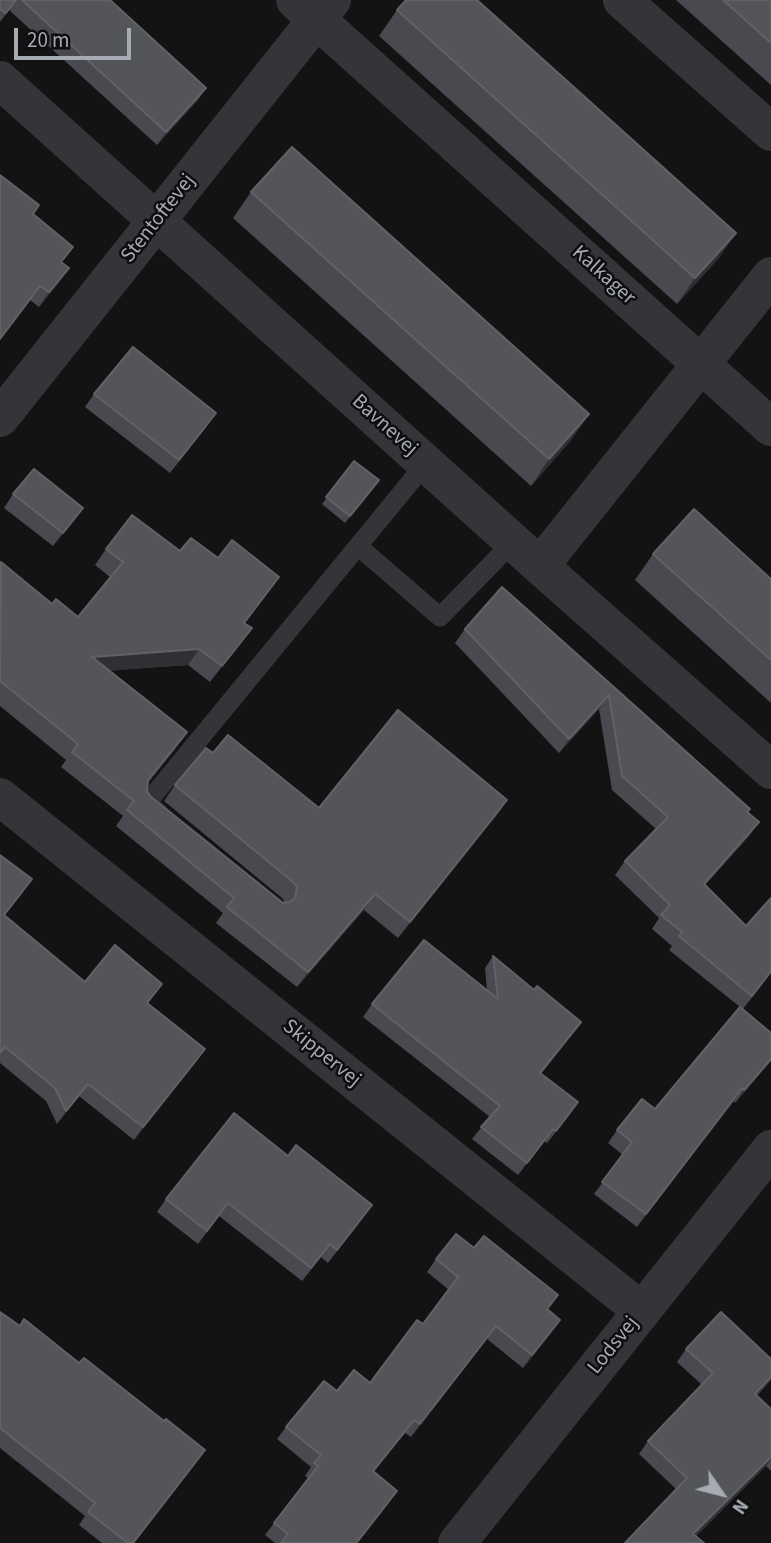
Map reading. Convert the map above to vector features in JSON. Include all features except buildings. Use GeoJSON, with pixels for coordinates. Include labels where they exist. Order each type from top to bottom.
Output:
{"type":"FeatureCollection","features":[{"type":"Feature","properties":{"kind":"street","name":"Stentoftevej"},"geometry":{"type":"LineString","coordinates":[[0,418],[157,221],[314,6],[504,188]]}},
{"type":"Feature","properties":{"kind":"street"},"geometry":{"type":"LineString","coordinates":[[633,10],[771,132]]}},
{"type":"Feature","properties":{"kind":"street","name":"Bavnevej"},"geometry":{"type":"LineString","coordinates":[[0,80],[526,554],[771,770]]}},
{"type":"Feature","properties":{"kind":"street","name":"Kalkager"},"geometry":{"type":"LineString","coordinates":[[504,188],[771,427]]}},
{"type":"Feature","properties":{"kind":"street"},"geometry":{"type":"LineString","coordinates":[[526,554],[701,364],[771,276]]}},
{"type":"Feature","properties":{"kind":"street","name":"Skippervej"},"geometry":{"type":"LineString","coordinates":[[0,797],[642,1311]]}},
{"type":"Feature","properties":{"kind":"street","name":"Lodsvej"},"geometry":{"type":"LineString","coordinates":[[457,1543],[771,1149]]}},
{"type":"Feature","properties":{"kind":"lane"},"geometry":{"type":"LineString","coordinates":[[178,829],[146,803],[426,463]]}},
{"type":"Feature","properties":{"kind":"lane"},"geometry":{"type":"LineString","coordinates":[[358,546],[440,617],[526,554]]}}]}
